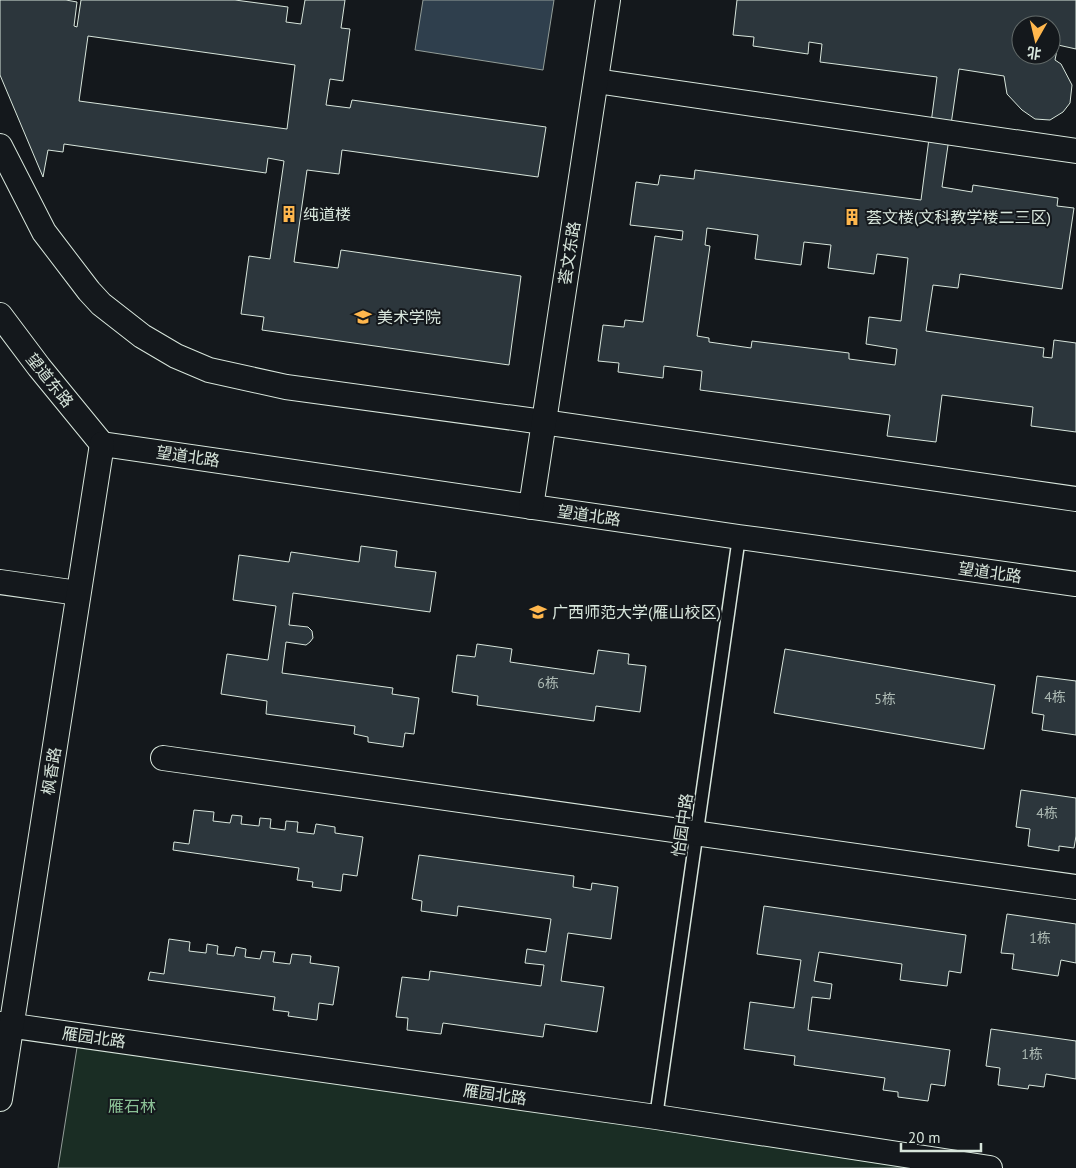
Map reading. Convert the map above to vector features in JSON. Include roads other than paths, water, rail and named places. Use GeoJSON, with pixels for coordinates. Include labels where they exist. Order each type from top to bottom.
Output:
{"type":"FeatureCollection","features":[{"type":"Feature","properties":{"kind":"street","name":"荟文东路"},"geometry":{"type":"LineString","coordinates":[[531,506],[608,0]]}},
{"type":"Feature","properties":{"kind":"street"},"geometry":{"type":"LineString","coordinates":[[596,81],[1076,151]]}},
{"type":"Feature","properties":{"kind":"street"},"geometry":{"type":"LineString","coordinates":[[0,146],[44,232],[101,304],[142,336],[176,356],[209,370],[286,387],[1076,499]]}},
{"type":"Feature","properties":{"kind":"street","name":"望道东路"},"geometry":{"type":"LineString","coordinates":[[0,315],[39,367],[102,444]]}},
{"type":"Feature","properties":{"kind":"street","name":"望道北路"},"geometry":{"type":"LineString","coordinates":[[102,444],[1076,584]]}},
{"type":"Feature","properties":{"kind":"street","name":"枫香路"},"geometry":{"type":"LineString","coordinates":[[0,1099],[5,1025],[102,444]]}},
{"type":"Feature","properties":{"kind":"street"},"geometry":{"type":"LineString","coordinates":[[0,582],[78,593]]}},
{"type":"Feature","properties":{"kind":"street"},"geometry":{"type":"LineString","coordinates":[[163,758],[1076,886]]}},
{"type":"Feature","properties":{"kind":"street","name":"雁园北路"},"geometry":{"type":"LineString","coordinates":[[5,1025],[656,1117],[990,1168]]}},
{"type":"Feature","properties":{"kind":"lane","name":"怡园中路"},"geometry":{"type":"LineString","coordinates":[[656,1117],[739,537]]}},
{"type":"Feature","properties":{"kind":"water"},"geometry":{"type":"Polygon","coordinates":[[[423,0],[554,0],[543,70],[415,50],[423,0]]]}},
{"type":"Feature","properties":{"kind":"place","name":"纯道楼"},"geometry":{"type":"Point","coordinates":[289,214]}},
{"type":"Feature","properties":{"kind":"place","name":"荟文楼(文科教学楼二三区)"},"geometry":{"type":"Point","coordinates":[852,217]}},
{"type":"Feature","properties":{"kind":"place","name":"美术学院"},"geometry":{"type":"Point","coordinates":[363,317]}},
{"type":"Feature","properties":{"kind":"place","name":"广西师范大学(雁山校区)"},"geometry":{"type":"Point","coordinates":[538,612]}},
{"type":"Feature","properties":{"kind":"park label","name":"雁石林"},"geometry":{"type":"Point","coordinates":[132,1106]}}]}
